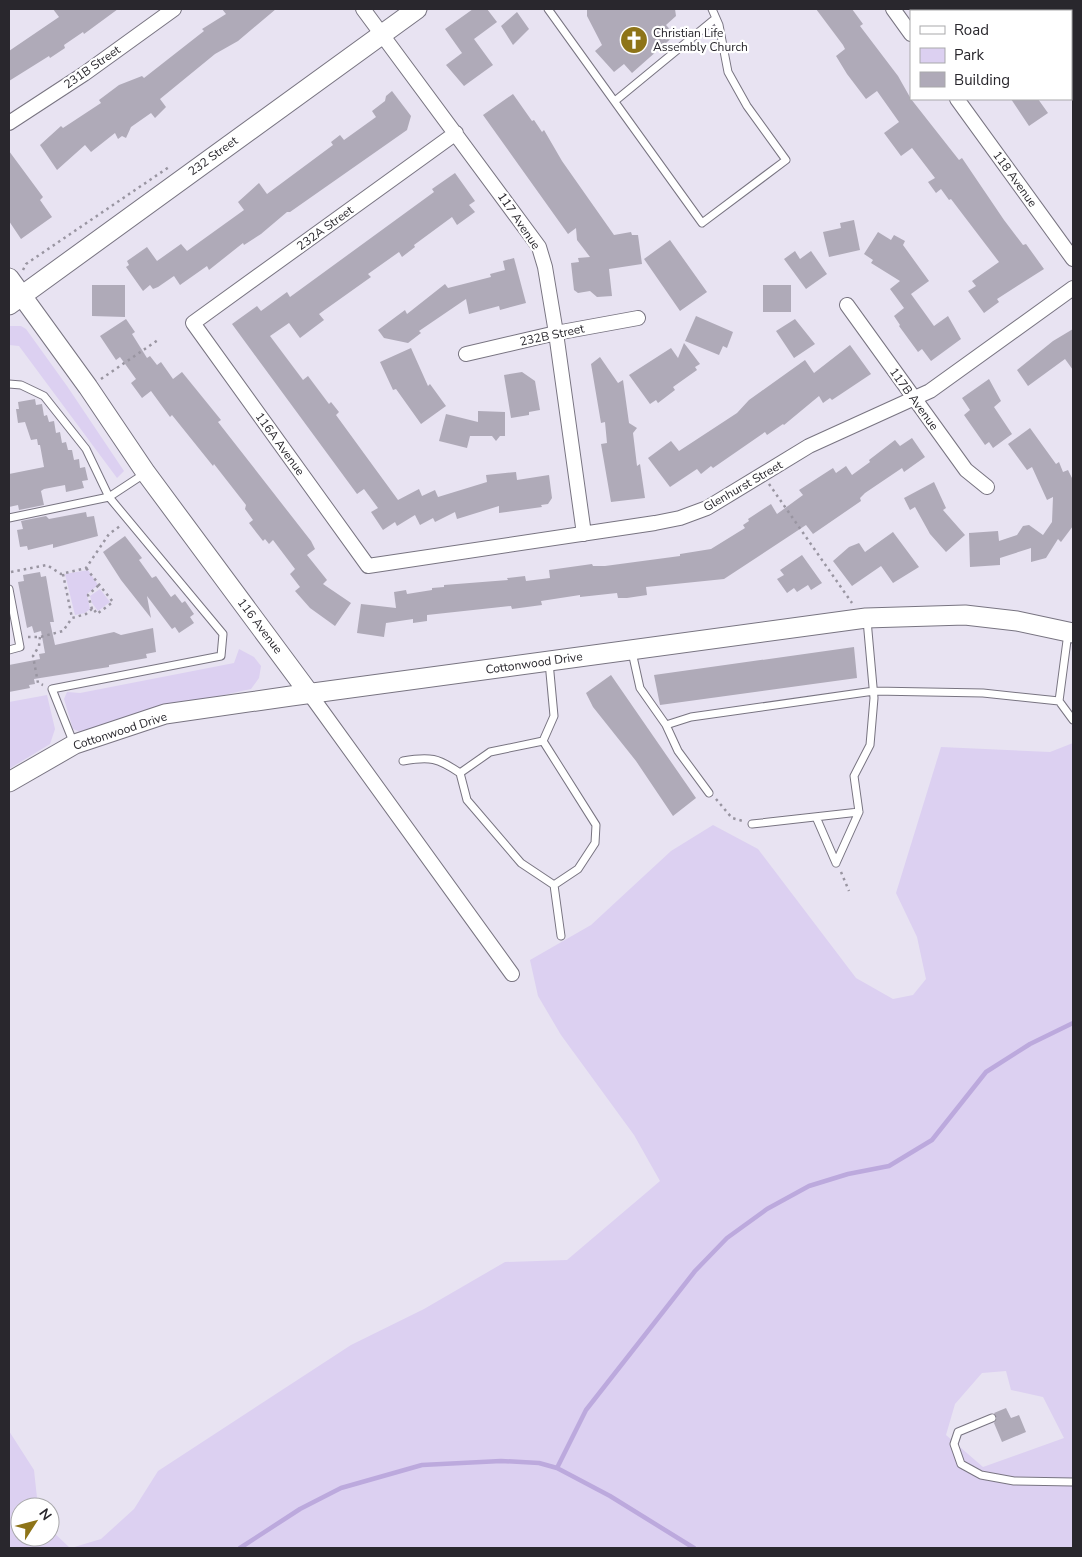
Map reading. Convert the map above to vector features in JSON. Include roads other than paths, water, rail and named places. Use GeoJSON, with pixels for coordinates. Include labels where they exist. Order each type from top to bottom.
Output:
{"type":"FeatureCollection","features":[{"type":"Feature","properties":{"kind":"street","name":"231B Street"},"geometry":{"type":"LineString","coordinates":[[9,123],[84,74],[174,9]]}},
{"type":"Feature","properties":{"kind":"street","name":"117 Avenue"},"geometry":{"type":"LineString","coordinates":[[363,9],[539,247],[545,267],[556,333],[584,534]]}},
{"type":"Feature","properties":{"kind":"street","name":"232 Street"},"geometry":{"type":"LineString","coordinates":[[15,300],[418,9]]}},
{"type":"Feature","properties":{"kind":"street"},"geometry":{"type":"LineString","coordinates":[[893,9],[910,33]]}},
{"type":"Feature","properties":{"kind":"street","name":"118 Avenue"},"geometry":{"type":"LineString","coordinates":[[958,100],[1073,259]]}},
{"type":"Feature","properties":{"kind":"street","name":"232A Street"},"geometry":{"type":"LineString","coordinates":[[193,323],[456,133]]}},
{"type":"Feature","properties":{"kind":"street","name":"116 Avenue"},"geometry":{"type":"LineString","coordinates":[[16,274],[15,300],[88,388],[146,473],[310,693],[512,974]]}},
{"type":"Feature","properties":{"kind":"street","name":"Glenhurst Street"},"geometry":{"type":"LineString","coordinates":[[368,566],[680,518],[707,508],[809,446],[930,391],[1073,288]]}},
{"type":"Feature","properties":{"kind":"street","name":"117B Avenue"},"geometry":{"type":"LineString","coordinates":[[847,305],[966,470],[987,487]]}},
{"type":"Feature","properties":{"kind":"street","name":"232B Street"},"geometry":{"type":"LineString","coordinates":[[466,354],[556,333],[638,318]]}},
{"type":"Feature","properties":{"kind":"street","name":"116A Avenue"},"geometry":{"type":"LineString","coordinates":[[193,323],[368,566]]}},
{"type":"Feature","properties":{"kind":"street","name":"Cottonwood Drive"},"geometry":{"type":"LineString","coordinates":[[9,782],[75,744],[165,714],[310,693],[866,618],[964,615],[1018,621],[1071,632]]}},
{"type":"Feature","properties":{"kind":"lane"},"geometry":{"type":"LineString","coordinates":[[549,9],[702,223],[786,160],[747,106],[728,72],[716,18],[712,9]]}},
{"type":"Feature","properties":{"kind":"lane"},"geometry":{"type":"LineString","coordinates":[[614,101],[716,18]]}},
{"type":"Feature","properties":{"kind":"lane"},"geometry":{"type":"LineString","coordinates":[[9,384],[21,385],[44,396],[86,449],[109,497],[223,634],[221,656],[52,689],[75,744]]}},
{"type":"Feature","properties":{"kind":"lane"},"geometry":{"type":"LineString","coordinates":[[9,518],[109,497],[146,473]]}},
{"type":"Feature","properties":{"kind":"lane"},"geometry":{"type":"LineString","coordinates":[[9,588],[20,647],[9,650]]}},
{"type":"Feature","properties":{"kind":"lane"},"geometry":{"type":"LineString","coordinates":[[816,818],[836,863],[859,812],[854,776],[870,746],[874,691],[866,618]]}},
{"type":"Feature","properties":{"kind":"lane"},"geometry":{"type":"LineString","coordinates":[[1071,632],[1059,701],[1072,720]]}},
{"type":"Feature","properties":{"kind":"lane"},"geometry":{"type":"LineString","coordinates":[[631,649],[640,688],[666,725],[678,751],[709,793]]}},
{"type":"Feature","properties":{"kind":"lane"},"geometry":{"type":"LineString","coordinates":[[543,741],[554,716],[548,661]]}},
{"type":"Feature","properties":{"kind":"lane"},"geometry":{"type":"LineString","coordinates":[[666,725],[691,717],[874,691],[983,693],[1059,701]]}},
{"type":"Feature","properties":{"kind":"lane"},"geometry":{"type":"LineString","coordinates":[[460,773],[490,752],[543,741]]}},
{"type":"Feature","properties":{"kind":"lane"},"geometry":{"type":"LineString","coordinates":[[543,741],[596,825],[594,843],[578,870],[554,886]]}},
{"type":"Feature","properties":{"kind":"lane"},"geometry":{"type":"LineString","coordinates":[[403,761],[425,757],[443,761],[460,773],[467,800],[521,864],[554,886],[561,936]]}},
{"type":"Feature","properties":{"kind":"lane"},"geometry":{"type":"LineString","coordinates":[[752,824],[859,812]]}},
{"type":"Feature","properties":{"kind":"lane"},"geometry":{"type":"LineString","coordinates":[[992,1418],[958,1432],[954,1444],[961,1464],[981,1475],[1014,1481],[1073,1482]]}},
{"type":"Feature","properties":{"kind":"waterway"},"geometry":{"type":"LineString","coordinates":[[557,1468],[586,1410],[695,1271],[727,1238],[767,1209],[809,1186],[848,1174],[889,1166],[932,1140],[986,1072],[1030,1044],[1073,1023]]}},
{"type":"Feature","properties":{"kind":"waterway"},"geometry":{"type":"LineString","coordinates":[[240,1548],[300,1509],[341,1488],[422,1465],[501,1461],[539,1463],[557,1468],[610,1496],[694,1548]]}},
{"type":"Feature","properties":{"kind":"place","name":"Christian Life Assembly Church"},"geometry":{"type":"Point","coordinates":[634,40]}}]}
